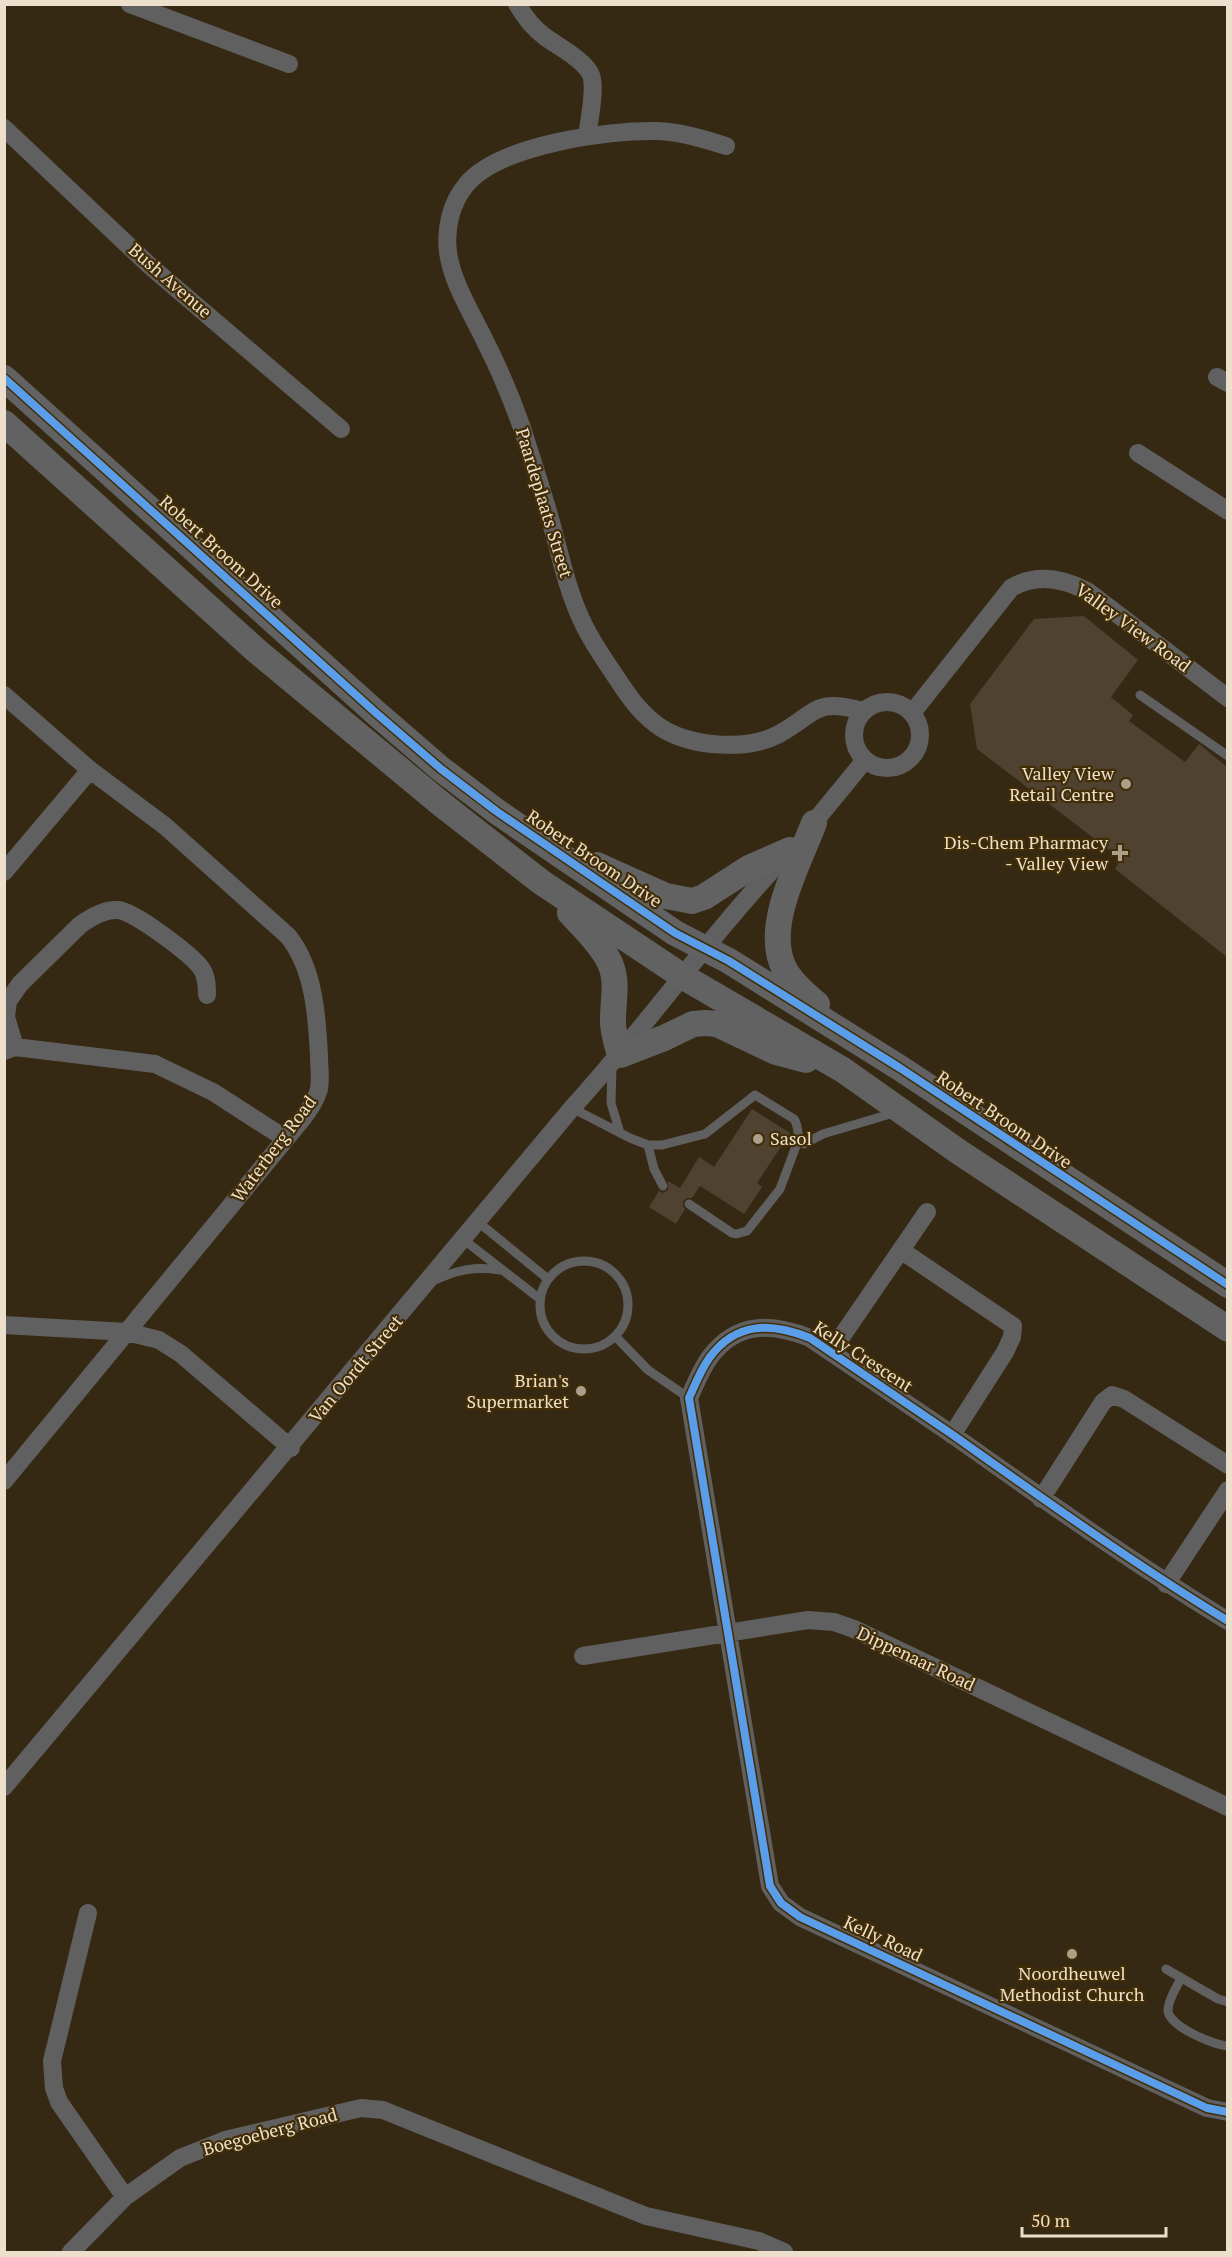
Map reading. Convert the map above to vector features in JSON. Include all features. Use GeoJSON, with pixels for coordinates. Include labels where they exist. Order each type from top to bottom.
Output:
{"type":"FeatureCollection","features":[{"type":"Feature","properties":{"kind":"street"},"geometry":{"type":"LineString","coordinates":[[130,4],[289,64]]}},
{"type":"Feature","properties":{"kind":"street"},"geometry":{"type":"LineString","coordinates":[[517,4],[523,15],[542,35],[577,59],[591,74],[587,136]]}},
{"type":"Feature","properties":{"kind":"street","name":"Bush Avenue"},"geometry":{"type":"LineString","coordinates":[[4,128],[150,266],[341,429]]}},
{"type":"Feature","properties":{"kind":"street","name":"Paardeplaats Street"},"geometry":{"type":"LineString","coordinates":[[726,146],[692,136],[658,131],[587,136],[520,153],[496,163],[478,173],[466,184],[456,201],[450,216],[447,234],[450,268],[486,343],[521,425],[567,581],[582,620],[592,642],[634,705],[662,729],[682,739],[719,745],[742,744],[777,735],[824,706],[840,705],[863,711]]}},
{"type":"Feature","properties":{"kind":"street","name":"Robert Broom Drive"},"geometry":{"type":"LineString","coordinates":[[4,378],[441,769],[675,933],[729,961],[900,1068],[1227,1285]]}},
{"type":"Feature","properties":{"kind":"street"},"geometry":{"type":"LineString","coordinates":[[4,423],[258,652],[440,803],[541,882],[682,976],[843,1071],[899,1112],[1227,1329]]}},
{"type":"Feature","properties":{"kind":"street"},"geometry":{"type":"LineString","coordinates":[[1138,453],[1227,511]]}},
{"type":"Feature","properties":{"kind":"street","name":"Valley View Road"},"geometry":{"type":"LineString","coordinates":[[912,713],[1011,588],[1020,582],[1040,578],[1071,582],[1087,591],[1227,698]]}},
{"type":"Feature","properties":{"kind":"street","name":"Waterberg Road"},"geometry":{"type":"LineString","coordinates":[[4,695],[90,770],[165,826],[296,945],[308,975],[313,1000],[320,1085],[310,1108],[4,1481]]}},
{"type":"Feature","properties":{"kind":"street"},"geometry":{"type":"LineString","coordinates":[[882,702],[893,702],[904,706],[918,723],[919,744],[914,754],[897,767],[875,766],[865,760],[858,752],[854,742],[856,720],[863,711],[882,702]]}},
{"type":"Feature","properties":{"kind":"street"},"geometry":{"type":"LineString","coordinates":[[705,949],[865,760]]}},
{"type":"Feature","properties":{"kind":"street"},"geometry":{"type":"LineString","coordinates":[[4,872],[90,770]]}},
{"type":"Feature","properties":{"kind":"street"},"geometry":{"type":"LineString","coordinates":[[814,823],[780,913],[779,947],[785,970],[809,998],[900,1068]]}},
{"type":"Feature","properties":{"kind":"street"},"geometry":{"type":"LineString","coordinates":[[534,836],[666,896],[687,901],[698,900],[749,868],[790,850]]}},
{"type":"Feature","properties":{"kind":"street"},"geometry":{"type":"LineString","coordinates":[[541,882],[597,942],[609,960],[614,976],[616,999],[612,1020],[616,1060],[693,1024],[706,1023],[717,1024],[776,1052],[843,1071]]}},
{"type":"Feature","properties":{"kind":"street"},"geometry":{"type":"LineString","coordinates":[[207,995],[204,974],[190,958],[140,918],[121,910],[106,911],[89,918],[80,925],[12,994],[6,1011],[10,1049],[155,1064],[213,1092],[286,1138]]}},
{"type":"Feature","properties":{"kind":"street","name":"Van Oordt Street"},"geometry":{"type":"LineString","coordinates":[[4,1787],[291,1448],[572,1108],[616,1060],[705,949]]}},
{"type":"Feature","properties":{"kind":"street"},"geometry":{"type":"LineString","coordinates":[[831,1352],[927,1212]]}},
{"type":"Feature","properties":{"kind":"street"},"geometry":{"type":"LineString","coordinates":[[902,1251],[1013,1326],[1012,1337],[1005,1352],[952,1435]]}},
{"type":"Feature","properties":{"kind":"street"},"geometry":{"type":"LineString","coordinates":[[4,1325],[127,1332],[159,1340],[181,1354],[291,1448]]}},
{"type":"Feature","properties":{"kind":"street","name":"Kelly Crescent"},"geometry":{"type":"LineString","coordinates":[[688,1398],[709,1358],[729,1339],[745,1331],[770,1327],[790,1330],[810,1338],[1166,1584],[1227,1621]]}},
{"type":"Feature","properties":{"kind":"street"},"geometry":{"type":"LineString","coordinates":[[1041,1499],[1103,1402],[1112,1395],[1124,1399],[1227,1465]]}},
{"type":"Feature","properties":{"kind":"street"},"geometry":{"type":"LineString","coordinates":[[688,1398],[727,1632]]}},
{"type":"Feature","properties":{"kind":"street"},"geometry":{"type":"LineString","coordinates":[[1166,1584],[1227,1490]]}},
{"type":"Feature","properties":{"kind":"street","name":"Dippenaar Road"},"geometry":{"type":"LineString","coordinates":[[583,1656],[808,1620],[843,1624],[1227,1807]]}},
{"type":"Feature","properties":{"kind":"street","name":"Kelly Road"},"geometry":{"type":"LineString","coordinates":[[727,1632],[770,1886],[781,1903],[800,1917],[1207,2108],[1227,2112]]}},
{"type":"Feature","properties":{"kind":"street"},"geometry":{"type":"LineString","coordinates":[[88,1912],[52,2061],[52,2076],[59,2102],[125,2198]]}},
{"type":"Feature","properties":{"kind":"street","name":"Boegoeberg Road"},"geometry":{"type":"LineString","coordinates":[[71,2253],[125,2198],[180,2158],[225,2140],[361,2108],[372,2108],[646,2216],[759,2241],[784,2253]]}},
{"type":"Feature","properties":{"kind":"lane"},"geometry":{"type":"LineString","coordinates":[[1140,695],[1227,756]]}},
{"type":"Feature","properties":{"kind":"lane"},"geometry":{"type":"LineString","coordinates":[[616,1060],[611,1103],[620,1133]]}},
{"type":"Feature","properties":{"kind":"lane"},"geometry":{"type":"LineString","coordinates":[[572,1108],[648,1145],[681,1142],[705,1134],[755,1095],[794,1119],[799,1137],[802,1143],[806,1144],[823,1134],[899,1112]]}},
{"type":"Feature","properties":{"kind":"lane"},"geometry":{"type":"LineString","coordinates":[[689,1204],[732,1233],[744,1232],[780,1189],[799,1137]]}},
{"type":"Feature","properties":{"kind":"lane"},"geometry":{"type":"LineString","coordinates":[[648,1145],[654,1169],[663,1186]]}},
{"type":"Feature","properties":{"kind":"lane"},"geometry":{"type":"LineString","coordinates":[[478,1222],[548,1279]]}},
{"type":"Feature","properties":{"kind":"lane"},"geometry":{"type":"LineString","coordinates":[[464,1240],[540,1299]]}},
{"type":"Feature","properties":{"kind":"lane"},"geometry":{"type":"LineString","coordinates":[[578,1262],[598,1264],[615,1275],[623,1286],[627,1299],[627,1312],[623,1325],[615,1336],[604,1344],[591,1348],[578,1348],[554,1337],[545,1326],[540,1299],[548,1279],[565,1266],[578,1262]]}},
{"type":"Feature","properties":{"kind":"lane"},"geometry":{"type":"LineString","coordinates":[[428,1283],[467,1269],[486,1267],[503,1270]]}},
{"type":"Feature","properties":{"kind":"lane"},"geometry":{"type":"LineString","coordinates":[[615,1336],[648,1370],[688,1398]]}},
{"type":"Feature","properties":{"kind":"lane"},"geometry":{"type":"LineString","coordinates":[[1166,1969],[1227,2002]]}},
{"type":"Feature","properties":{"kind":"lane"},"geometry":{"type":"LineString","coordinates":[[1181,1978],[1168,2007],[1169,2014],[1177,2025],[1218,2045],[1227,2046]]}},
{"type":"Feature","properties":{"kind":"building","name":"Valley View Retail Centre"},"geometry":{"type":"Polygon","coordinates":[[[1084,616],[1138,660],[1111,697],[1133,715],[1129,721],[1185,762],[1199,744],[1227,767],[1227,957],[1115,869],[1121,859],[977,749],[970,704],[1034,619],[1084,616]]]}},
{"type":"Feature","properties":{"kind":"building"},"geometry":{"type":"Polygon","coordinates":[[[752,1109],[790,1133],[757,1183],[762,1187],[744,1214],[700,1186],[692,1198],[683,1201],[685,1209],[676,1224],[649,1207],[659,1191],[663,1193],[668,1190],[668,1181],[680,1188],[699,1157],[714,1167],[752,1109]]]}},
{"type":"Feature","properties":{"kind":"cycle path"},"geometry":{"type":"LineString","coordinates":[[4,378],[376,713],[441,769],[496,811],[675,933],[729,961],[900,1068],[1228,1285]]}},
{"type":"Feature","properties":{"kind":"cycle path"},"geometry":{"type":"LineString","coordinates":[[1228,1621],[1123,1554],[810,1338],[769,1328],[743,1331],[720,1345],[710,1357],[689,1398],[770,1886],[781,1903],[800,1917],[1207,2108],[1228,2112]]}},
{"type":"Feature","properties":{"kind":"place","name":"Valley View Retail Centre"},"geometry":{"type":"Point","coordinates":[1126,784]}},
{"type":"Feature","properties":{"kind":"place","name":"Dis-Chem Pharmacy - Valley View"},"geometry":{"type":"Point","coordinates":[1120,853]}},
{"type":"Feature","properties":{"kind":"place","name":"Sasol"},"geometry":{"type":"Point","coordinates":[758,1139]}},
{"type":"Feature","properties":{"kind":"place","name":"Brian's Supermarket"},"geometry":{"type":"Point","coordinates":[581,1391]}},
{"type":"Feature","properties":{"kind":"place","name":"Noordheuwel Methodist Church"},"geometry":{"type":"Point","coordinates":[1072,1954]}}]}
